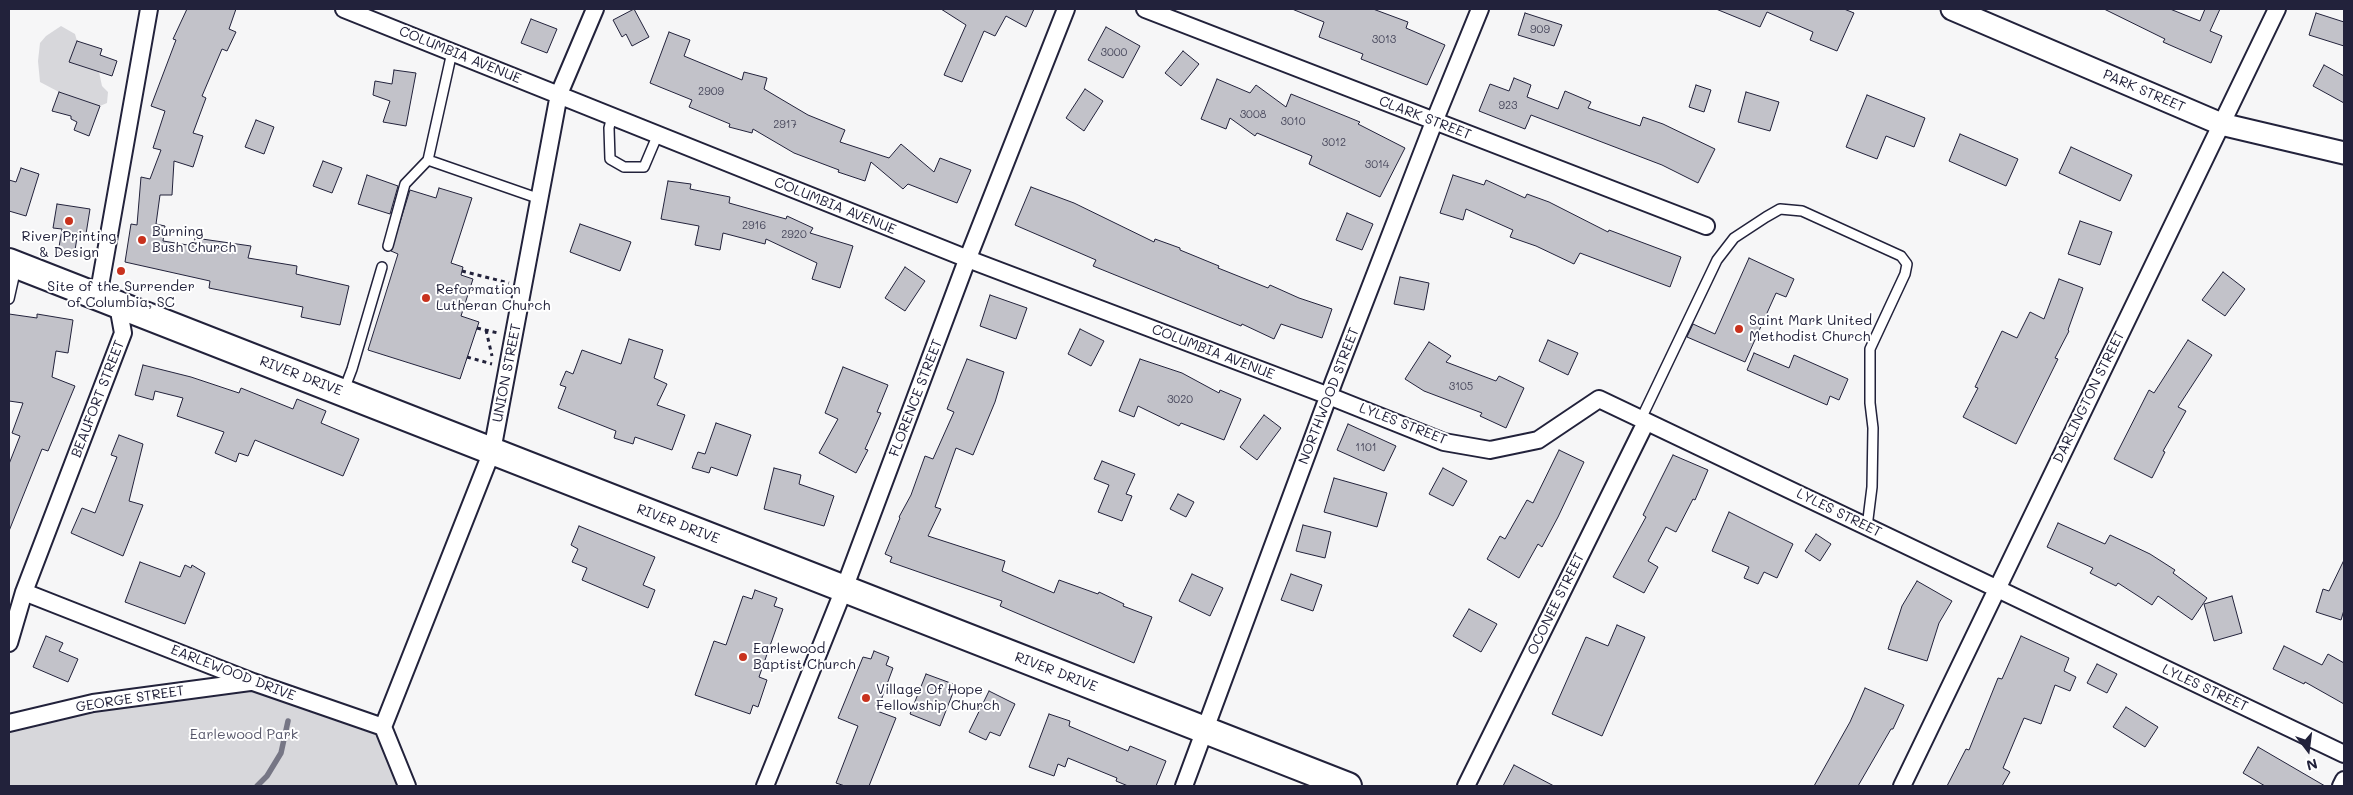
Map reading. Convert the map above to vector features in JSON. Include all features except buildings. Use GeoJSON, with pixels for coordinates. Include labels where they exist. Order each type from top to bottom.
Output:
{"type":"FeatureCollection","features":[{"type":"Feature","properties":{"kind":"main road","name":"RIVER DRIVE"},"geometry":{"type":"LineString","coordinates":[[13,264],[1348,786]]}},
{"type":"Feature","properties":{"kind":"street"},"geometry":{"type":"LineString","coordinates":[[98,297],[149,9]]}},
{"type":"Feature","properties":{"kind":"street","name":"COLUMBIA AVENUE"},"geometry":{"type":"LineString","coordinates":[[344,9],[968,260],[1329,396]]}},
{"type":"Feature","properties":{"kind":"street","name":"UNION STREET"},"geometry":{"type":"LineString","coordinates":[[383,727],[492,451],[559,94],[595,9]]}},
{"type":"Feature","properties":{"kind":"street","name":"FLORENCE STREET"},"geometry":{"type":"LineString","coordinates":[[765,786],[844,589],[968,260],[1066,9]]}},
{"type":"Feature","properties":{"kind":"street","name":"CLARK STREET"},"geometry":{"type":"LineString","coordinates":[[1145,9],[1706,226]]}},
{"type":"Feature","properties":{"kind":"street","name":"NORTHWOOD STREET"},"geometry":{"type":"LineString","coordinates":[[1184,786],[1329,396],[1434,122],[1480,9]]}},
{"type":"Feature","properties":{"kind":"street","name":"PARK STREET"},"geometry":{"type":"LineString","coordinates":[[1952,9],[2221,124],[2344,153]]}},
{"type":"Feature","properties":{"kind":"street","name":"DARLINGTON STREET"},"geometry":{"type":"LineString","coordinates":[[1902,786],[2276,9]]}},
{"type":"Feature","properties":{"kind":"street","name":"BEAUFORT STREET"},"geometry":{"type":"LineString","coordinates":[[9,643],[24,592],[122,333],[119,311],[98,297]]}},
{"type":"Feature","properties":{"kind":"street","name":"LYLES STREET"},"geometry":{"type":"LineString","coordinates":[[1329,396],[1444,442],[1490,450],[1538,440],[1599,399],[2344,754]]}},
{"type":"Feature","properties":{"kind":"street","name":"OCONEE STREET"},"geometry":{"type":"LineString","coordinates":[[1466,786],[1644,420]]}},
{"type":"Feature","properties":{"kind":"street","name":"EARLEWOOD DRIVE"},"geometry":{"type":"LineString","coordinates":[[24,592],[253,682],[383,727]]}},
{"type":"Feature","properties":{"kind":"street","name":"GEORGE STREET"},"geometry":{"type":"LineString","coordinates":[[9,723],[93,703],[253,682]]}},
{"type":"Feature","properties":{"kind":"street"},"geometry":{"type":"LineString","coordinates":[[383,727],[407,786]]}},
{"type":"Feature","properties":{"kind":"street"},"geometry":{"type":"LineString","coordinates":[[2341,786],[2344,780]]}},
{"type":"Feature","properties":{"kind":"lane"},"geometry":{"type":"LineString","coordinates":[[388,246],[405,184],[428,160],[452,52]]}},
{"type":"Feature","properties":{"kind":"lane"},"geometry":{"type":"LineString","coordinates":[[612,116],[609,128],[610,159],[624,166],[644,167],[658,134]]}},
{"type":"Feature","properties":{"kind":"lane"},"geometry":{"type":"LineString","coordinates":[[428,160],[540,199]]}},
{"type":"Feature","properties":{"kind":"lane"},"geometry":{"type":"LineString","coordinates":[[1644,420],[1717,260],[1734,238],[1780,210],[1802,211],[1901,256],[1907,264],[1905,274],[1870,349],[1870,403],[1873,428],[1872,487],[1867,527]]}},
{"type":"Feature","properties":{"kind":"lane"},"geometry":{"type":"LineString","coordinates":[[9,298],[13,264]]}},
{"type":"Feature","properties":{"kind":"lane"},"geometry":{"type":"LineString","coordinates":[[343,393],[352,369],[382,267]]}},
{"type":"Feature","properties":{"kind":"path"},"geometry":{"type":"LineString","coordinates":[[462,271],[509,283]]}},
{"type":"Feature","properties":{"kind":"path"},"geometry":{"type":"LineString","coordinates":[[477,328],[499,333]]}},
{"type":"Feature","properties":{"kind":"path"},"geometry":{"type":"LineString","coordinates":[[468,357],[493,364],[486,330]]}},
{"type":"Feature","properties":{"kind":"green space"},"geometry":{"type":"Polygon","coordinates":[[[61,26],[75,34],[77,41],[70,62],[99,72],[102,86],[108,92],[107,103],[100,106],[59,92],[40,82],[38,61],[40,43],[46,36],[61,26]]]}},
{"type":"Feature","properties":{"kind":"green space","name":"Earlewood Park"},"geometry":{"type":"Polygon","coordinates":[[[253,682],[383,727],[407,786],[9,786],[9,723],[253,682]]]}},
{"type":"Feature","properties":{"kind":"waterway"},"geometry":{"type":"LineString","coordinates":[[257,786],[267,776],[281,753],[288,721]]}},
{"type":"Feature","properties":{"kind":"place","name":"River Printing & Design"},"geometry":{"type":"Point","coordinates":[69,221]}},
{"type":"Feature","properties":{"kind":"place","name":"Burning Bush Church"},"geometry":{"type":"Point","coordinates":[142,240]}},
{"type":"Feature","properties":{"kind":"place","name":"Site of the Surrender of Columbia, SC"},"geometry":{"type":"Point","coordinates":[121,271]}},
{"type":"Feature","properties":{"kind":"place","name":"Reformation Lutheran Church"},"geometry":{"type":"Point","coordinates":[426,298]}},
{"type":"Feature","properties":{"kind":"place","name":"Saint Mark United Methodist Church"},"geometry":{"type":"Point","coordinates":[1739,329]}},
{"type":"Feature","properties":{"kind":"place","name":"Earlewood Baptist Church"},"geometry":{"type":"Point","coordinates":[743,657]}},
{"type":"Feature","properties":{"kind":"place","name":"Village Of Hope Fellowship Church"},"geometry":{"type":"Point","coordinates":[866,698]}}]}
